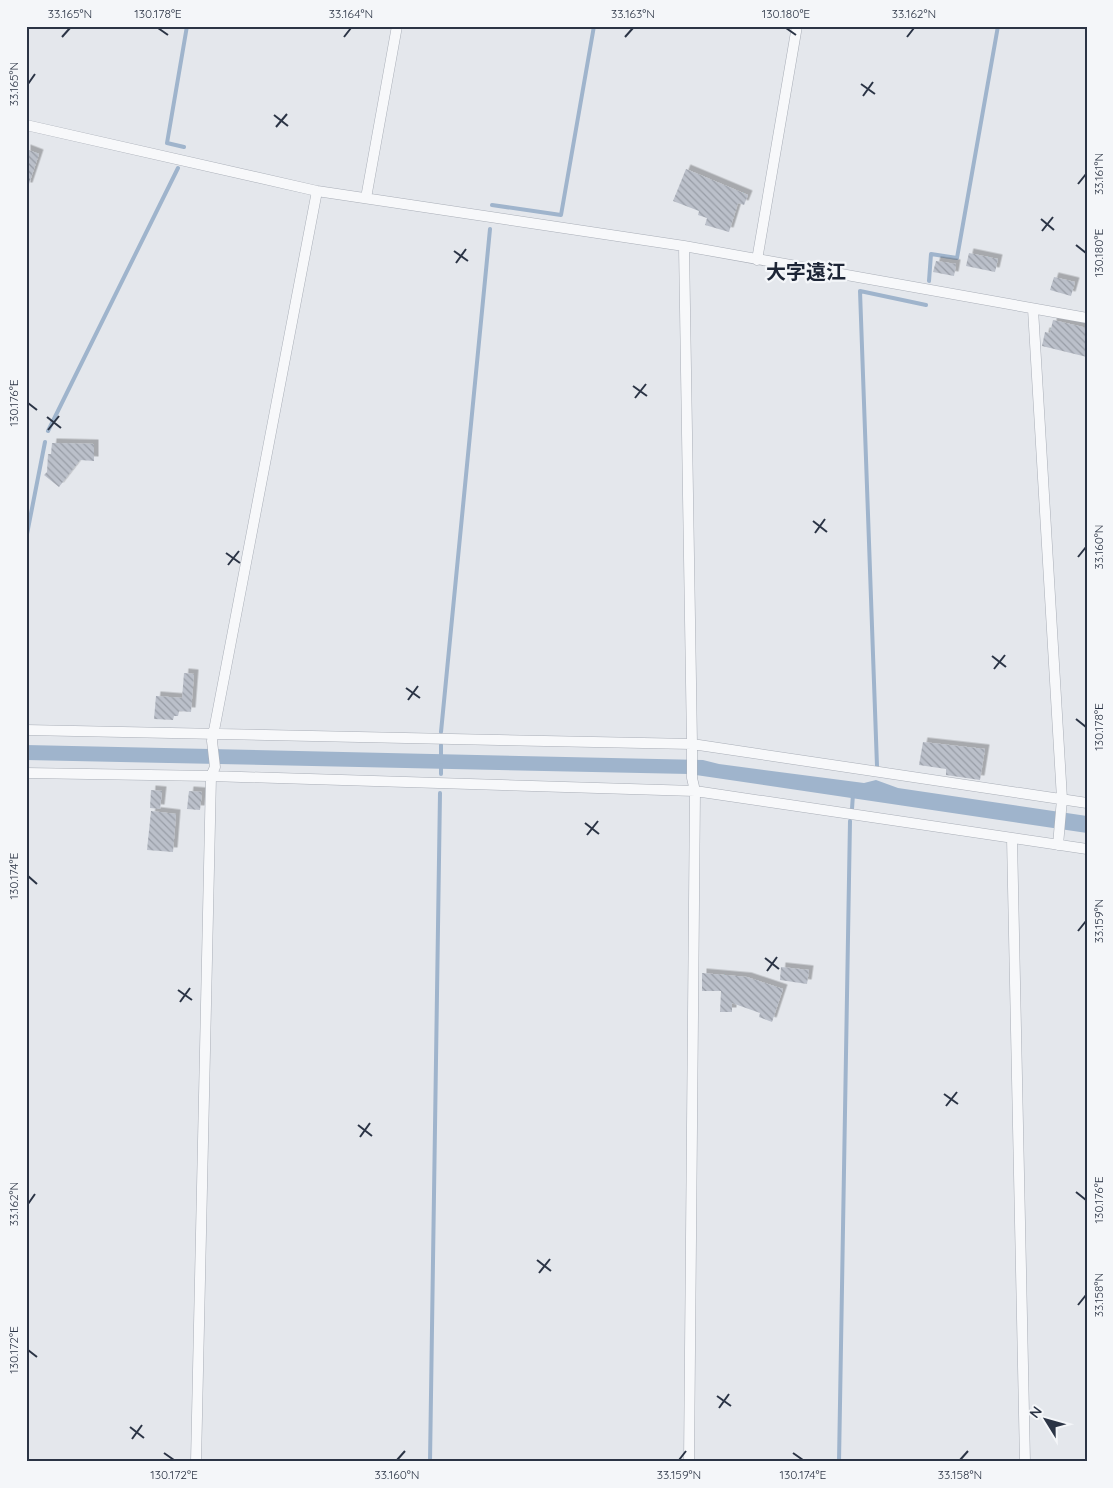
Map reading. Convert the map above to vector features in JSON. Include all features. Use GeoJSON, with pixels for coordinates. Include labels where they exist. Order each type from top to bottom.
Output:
{"type":"FeatureCollection","features":[{"type":"Feature","properties":{"kind":"street"},"geometry":{"type":"LineString","coordinates":[[366,198],[397,26]]}},
{"type":"Feature","properties":{"kind":"street"},"geometry":{"type":"LineString","coordinates":[[757,260],[797,26]]}},
{"type":"Feature","properties":{"kind":"street"},"geometry":{"type":"LineString","coordinates":[[26,125],[317,191],[684,246],[1033,310],[1087,318]]}},
{"type":"Feature","properties":{"kind":"street"},"geometry":{"type":"LineString","coordinates":[[196,1462],[213,737],[317,191]]}},
{"type":"Feature","properties":{"kind":"street"},"geometry":{"type":"LineString","coordinates":[[684,246],[692,778],[696,791],[688,1462]]}},
{"type":"Feature","properties":{"kind":"street"},"geometry":{"type":"LineString","coordinates":[[1033,310],[1062,804],[1058,841]]}},
{"type":"Feature","properties":{"kind":"street"},"geometry":{"type":"LineString","coordinates":[[26,730],[213,737],[692,748],[1062,804],[1087,803]]}},
{"type":"Feature","properties":{"kind":"street"},"geometry":{"type":"LineString","coordinates":[[26,774],[213,771],[696,791],[1012,838],[1058,841],[1087,849]]}},
{"type":"Feature","properties":{"kind":"street"},"geometry":{"type":"LineString","coordinates":[[1012,838],[1026,1462]]}},
{"type":"Feature","properties":{"kind":"water"},"geometry":{"type":"Polygon","coordinates":[[[26,745],[703,760],[719,764],[864,783],[876,780],[898,788],[1087,816],[1087,833],[689,774],[26,760],[26,745]]]}},
{"type":"Feature","properties":{"kind":"building"},"geometry":{"type":"Polygon","coordinates":[[[26,149],[39,154],[28,187],[26,187],[26,149]]]}},
{"type":"Feature","properties":{"kind":"building"},"geometry":{"type":"Polygon","coordinates":[[[686,169],[748,195],[744,205],[738,203],[729,232],[705,225],[707,218],[698,215],[699,211],[673,201],[686,169]]]}},
{"type":"Feature","properties":{"kind":"building"},"geometry":{"type":"Polygon","coordinates":[[[969,253],[998,259],[995,272],[966,266],[969,253]]]}},
{"type":"Feature","properties":{"kind":"building"},"geometry":{"type":"Polygon","coordinates":[[[936,261],[956,264],[954,276],[933,272],[936,261]]]}},
{"type":"Feature","properties":{"kind":"building"},"geometry":{"type":"Polygon","coordinates":[[[1054,277],[1075,282],[1071,296],[1050,290],[1054,277]]]}},
{"type":"Feature","properties":{"kind":"building"},"geometry":{"type":"Polygon","coordinates":[[[1053,320],[1087,328],[1087,357],[1042,346],[1045,332],[1050,333],[1053,320]]]}},
{"type":"Feature","properties":{"kind":"building"},"geometry":{"type":"Polygon","coordinates":[[[52,443],[94,444],[94,461],[80,460],[59,487],[44,475],[47,472],[48,454],[51,454],[52,443]]]}},
{"type":"Feature","properties":{"kind":"building"},"geometry":{"type":"Polygon","coordinates":[[[184,673],[194,674],[191,712],[179,711],[178,716],[174,716],[173,720],[154,719],[156,696],[182,698],[184,673]]]}},
{"type":"Feature","properties":{"kind":"building"},"geometry":{"type":"Polygon","coordinates":[[[923,742],[985,749],[980,780],[946,775],[946,769],[919,765],[923,742]]]}},
{"type":"Feature","properties":{"kind":"building"},"geometry":{"type":"Polygon","coordinates":[[[151,790],[162,791],[160,809],[150,808],[151,790]]]}},
{"type":"Feature","properties":{"kind":"building"},"geometry":{"type":"Polygon","coordinates":[[[189,791],[202,792],[200,810],[187,809],[189,791]]]}},
{"type":"Feature","properties":{"kind":"building"},"geometry":{"type":"Polygon","coordinates":[[[151,811],[176,814],[173,852],[147,850],[151,811]]]}},
{"type":"Feature","properties":{"kind":"building"},"geometry":{"type":"Polygon","coordinates":[[[781,967],[809,970],[807,984],[780,980],[781,967]]]}},
{"type":"Feature","properties":{"kind":"building"},"geometry":{"type":"Polygon","coordinates":[[[702,973],[747,977],[783,989],[772,1022],[759,1017],[760,1013],[732,1003],[732,1012],[720,1012],[721,991],[702,991],[702,973]]]}},
{"type":"Feature","properties":{"kind":"waterway"},"geometry":{"type":"LineString","coordinates":[[184,147],[167,143],[187,26]]}},
{"type":"Feature","properties":{"kind":"waterway"},"geometry":{"type":"LineString","coordinates":[[492,205],[561,215],[594,26]]}},
{"type":"Feature","properties":{"kind":"waterway"},"geometry":{"type":"LineString","coordinates":[[929,281],[931,254],[957,258],[998,26]]}},
{"type":"Feature","properties":{"kind":"waterway"},"geometry":{"type":"LineString","coordinates":[[48,431],[178,168]]}},
{"type":"Feature","properties":{"kind":"waterway"},"geometry":{"type":"LineString","coordinates":[[441,732],[490,229]]}},
{"type":"Feature","properties":{"kind":"waterway"},"geometry":{"type":"LineString","coordinates":[[877,766],[860,291],[926,305]]}},
{"type":"Feature","properties":{"kind":"waterway"},"geometry":{"type":"LineString","coordinates":[[26,539],[45,442]]}},
{"type":"Feature","properties":{"kind":"waterway"},"geometry":{"type":"LineString","coordinates":[[441,745],[441,758]]}},
{"type":"Feature","properties":{"kind":"waterway"},"geometry":{"type":"LineString","coordinates":[[441,765],[441,774]]}},
{"type":"Feature","properties":{"kind":"waterway"},"geometry":{"type":"LineString","coordinates":[[430,1462],[440,793]]}},
{"type":"Feature","properties":{"kind":"waterway"},"geometry":{"type":"LineString","coordinates":[[852,809],[853,794]]}},
{"type":"Feature","properties":{"kind":"waterway"},"geometry":{"type":"LineString","coordinates":[[839,1462],[850,821]]}},
{"type":"Feature","properties":{"kind":"district","name":"大字遠江"},"geometry":{"type":"Point","coordinates":[806,271]}}]}
